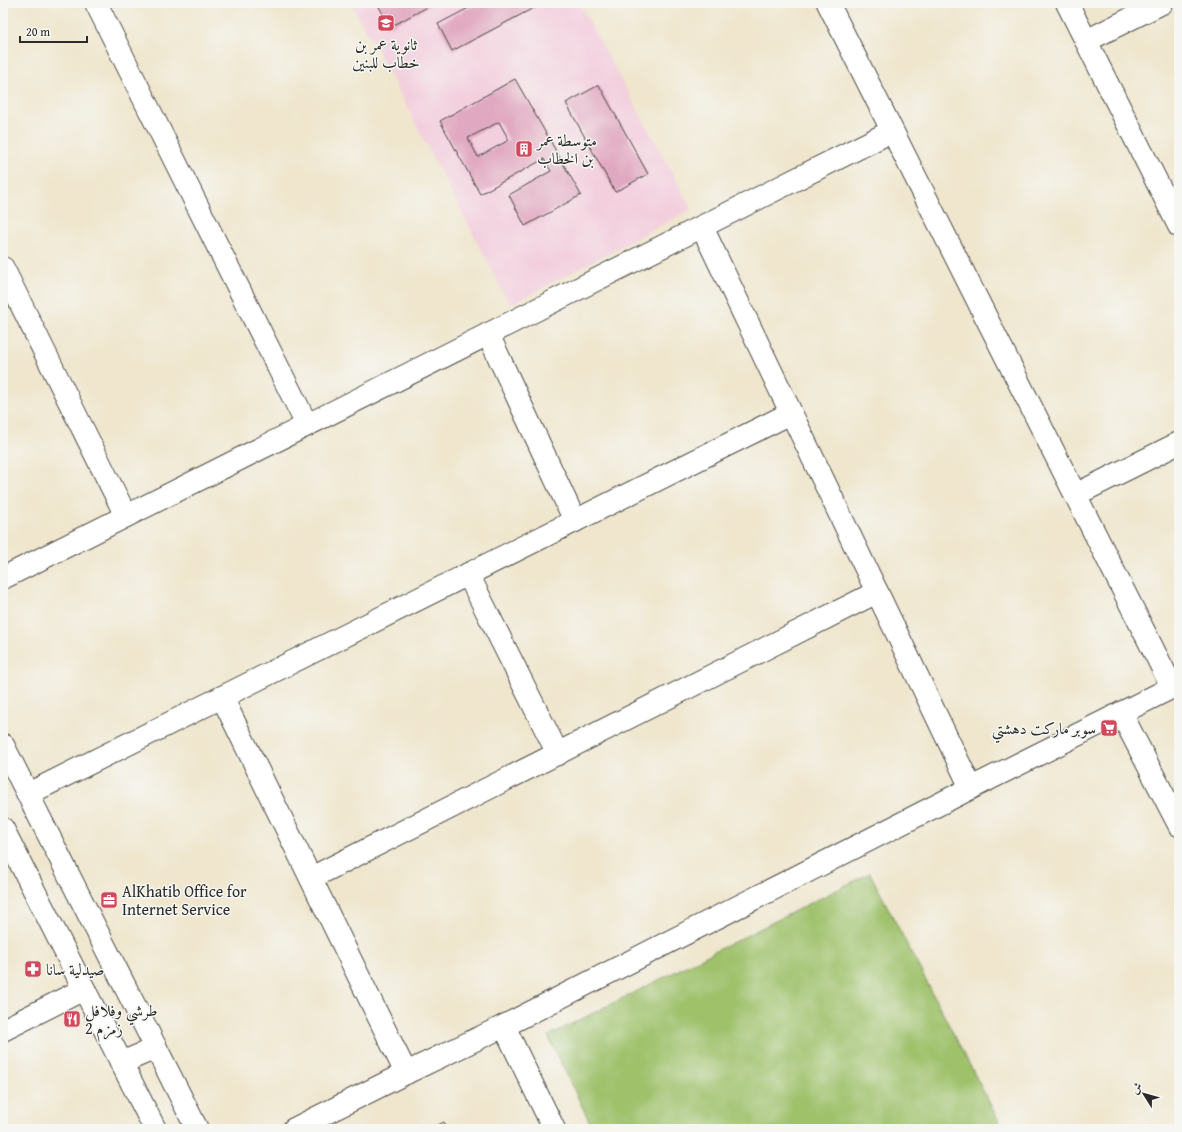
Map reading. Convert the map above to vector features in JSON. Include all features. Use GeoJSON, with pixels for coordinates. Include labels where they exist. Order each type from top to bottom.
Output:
{"type":"FeatureCollection","features":[{"type":"Feature","properties":{"kind":"street"},"geometry":{"type":"LineString","coordinates":[[96,3],[307,425]]}},
{"type":"Feature","properties":{"kind":"street"},"geometry":{"type":"LineString","coordinates":[[294,1129],[504,1026],[971,788],[1175,686],[1075,495],[828,3]]}},
{"type":"Feature","properties":{"kind":"street"},"geometry":{"type":"LineString","coordinates":[[1067,3],[1178,220]]}},
{"type":"Feature","properties":{"kind":"street"},"geometry":{"type":"LineString","coordinates":[[1086,41],[1162,3]]}},
{"type":"Feature","properties":{"kind":"street"},"geometry":{"type":"LineString","coordinates":[[3,578],[892,131]]}},
{"type":"Feature","properties":{"kind":"street"},"geometry":{"type":"LineString","coordinates":[[702,227],[971,788]]}},
{"type":"Feature","properties":{"kind":"street"},"geometry":{"type":"LineString","coordinates":[[3,268],[126,516]]}},
{"type":"Feature","properties":{"kind":"street"},"geometry":{"type":"LineString","coordinates":[[488,334],[575,521]]}},
{"type":"Feature","properties":{"kind":"street"},"geometry":{"type":"LineString","coordinates":[[28,794],[791,413]]}},
{"type":"Feature","properties":{"kind":"street"},"geometry":{"type":"LineString","coordinates":[[1075,495],[1179,443]]}},
{"type":"Feature","properties":{"kind":"street"},"geometry":{"type":"LineString","coordinates":[[468,574],[558,754]]}},
{"type":"Feature","properties":{"kind":"street"},"geometry":{"type":"LineString","coordinates":[[311,878],[877,592]]}},
{"type":"Feature","properties":{"kind":"street"},"geometry":{"type":"LineString","coordinates":[[222,697],[406,1073]]}},
{"type":"Feature","properties":{"kind":"street"},"geometry":{"type":"LineString","coordinates":[[1121,713],[1179,825]]}},
{"type":"Feature","properties":{"kind":"street"},"geometry":{"type":"LineString","coordinates":[[3,745],[197,1129]]}},
{"type":"Feature","properties":{"kind":"street"},"geometry":{"type":"LineString","coordinates":[[3,829],[155,1129]]}},
{"type":"Feature","properties":{"kind":"street"},"geometry":{"type":"LineString","coordinates":[[3,1030],[84,989]]}},
{"type":"Feature","properties":{"kind":"street"},"geometry":{"type":"LineString","coordinates":[[504,1026],[554,1129]]}},
{"type":"Feature","properties":{"kind":"street"},"geometry":{"type":"LineString","coordinates":[[122,1063],[156,1048]]}},
{"type":"Feature","properties":{"kind":"shaded area"},"geometry":{"type":"Polygon","coordinates":[[[351,3],[579,3],[692,209],[510,305],[373,42],[351,3]]]}},
{"type":"Feature","properties":{"kind":"green space"},"geometry":{"type":"Polygon","coordinates":[[[870,873],[1003,1129],[593,1129],[548,1036],[870,873]]]}},
{"type":"Feature","properties":{"kind":"building"},"geometry":{"type":"Polygon","coordinates":[[[377,3],[435,3],[390,27],[377,3]]]}},
{"type":"Feature","properties":{"kind":"building"},"geometry":{"type":"Polygon","coordinates":[[[478,3],[543,3],[452,51],[438,24],[478,3]]]}},
{"type":"Feature","properties":{"kind":"building","name":"متوسطة عمر بن الخطاب"},"geometry":{"type":"Polygon","coordinates":[[[515,79],[581,195],[525,226],[509,195],[551,171],[544,159],[480,194],[440,121],[515,79]],[[499,122],[468,138],[478,157],[509,140],[499,122]]]}},
{"type":"Feature","properties":{"kind":"building"},"geometry":{"type":"Polygon","coordinates":[[[599,85],[648,174],[615,192],[566,103],[599,85]]]}},
{"type":"Feature","properties":{"kind":"building"},"geometry":{"type":"Polygon","coordinates":[[[444,1122],[447,1129],[430,1129],[444,1122]]]}},
{"type":"Feature","properties":{"kind":"place","name":"ثانوية عمر بن خطاب للبنين"},"geometry":{"type":"Point","coordinates":[386,23]}},
{"type":"Feature","properties":{"kind":"place","name":"متوسطة عمر بن الخطاب"},"geometry":{"type":"Point","coordinates":[524,149]}},
{"type":"Feature","properties":{"kind":"place","name":"سوبر ماركت دهشتي"},"geometry":{"type":"Point","coordinates":[1109,728]}},
{"type":"Feature","properties":{"kind":"place","name":"AlKhatib Office for Internet Service"},"geometry":{"type":"Point","coordinates":[109,900]}},
{"type":"Feature","properties":{"kind":"place","name":"صيدلية سانا"},"geometry":{"type":"Point","coordinates":[33,969]}},
{"type":"Feature","properties":{"kind":"place","name":"طرشي وفلافل زمزم 2"},"geometry":{"type":"Point","coordinates":[72,1019]}}]}
